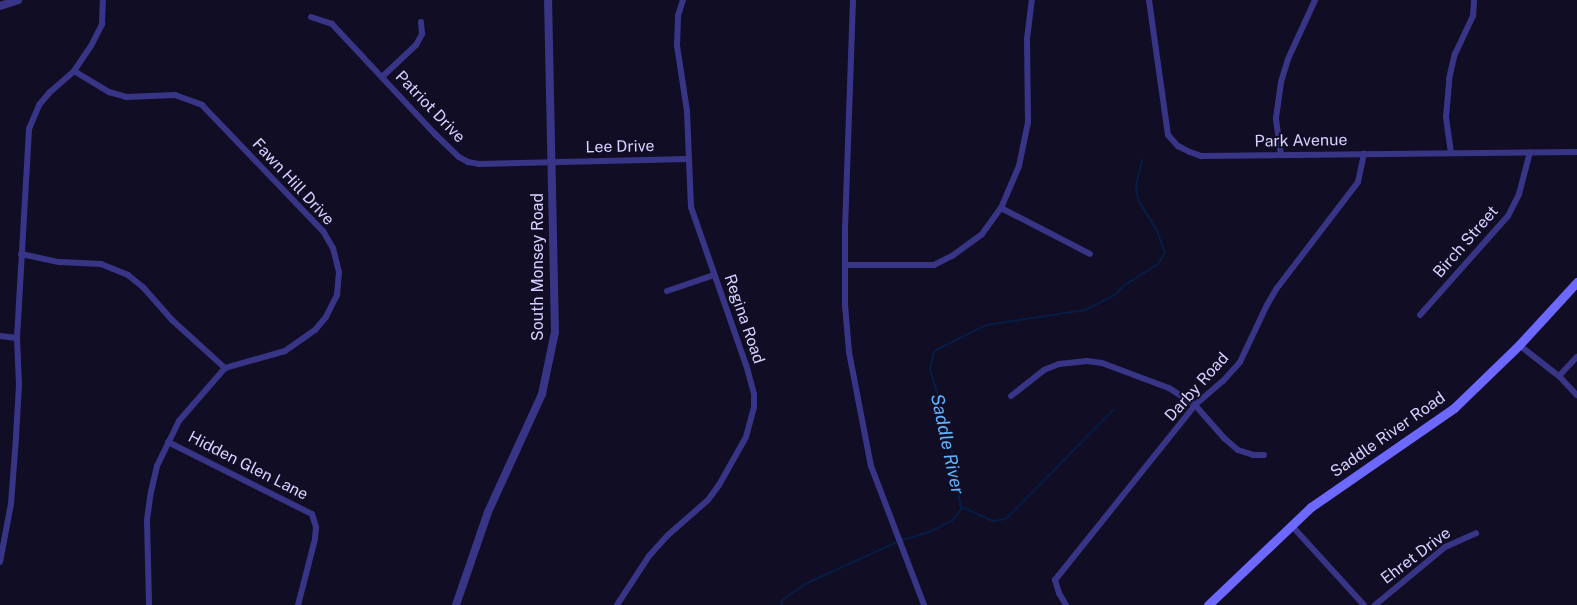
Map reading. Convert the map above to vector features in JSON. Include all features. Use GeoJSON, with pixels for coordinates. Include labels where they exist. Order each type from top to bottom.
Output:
{"type":"FeatureCollection","features":[{"type":"Feature","properties":{"kind":"main road","name":"Saddle River Road"},"geometry":{"type":"LineString","coordinates":[[1208,605],[1311,507],[1454,408],[1519,345],[1577,282]]}},
{"type":"Feature","properties":{"kind":"street"},"geometry":{"type":"LineString","coordinates":[[0,6],[18,0]]}},
{"type":"Feature","properties":{"kind":"street"},"geometry":{"type":"LineString","coordinates":[[0,562],[11,504],[16,437],[19,385],[17,338],[29,129],[39,105],[74,71],[91,46],[102,24],[103,0]]}},
{"type":"Feature","properties":{"kind":"street","name":"South Monsey Road"},"geometry":{"type":"LineString","coordinates":[[456,605],[488,512],[542,394],[555,332],[548,0]]}},
{"type":"Feature","properties":{"kind":"street","name":"Regina Road"},"geometry":{"type":"LineString","coordinates":[[617,605],[649,556],[668,535],[708,500],[735,460],[746,437],[754,407],[754,394],[691,207],[687,111],[677,46],[678,16],[683,0]]}},
{"type":"Feature","properties":{"kind":"street"},"geometry":{"type":"LineString","coordinates":[[853,0],[845,265],[850,352],[871,466],[924,605]]}},
{"type":"Feature","properties":{"kind":"street"},"geometry":{"type":"LineString","coordinates":[[845,265],[934,264],[952,256],[982,234],[1002,208],[1019,166],[1028,122],[1027,39],[1032,0]]}},
{"type":"Feature","properties":{"kind":"street","name":"Park Avenue"},"geometry":{"type":"LineString","coordinates":[[1148,0],[1168,135],[1178,146],[1201,156],[1577,152]]}},
{"type":"Feature","properties":{"kind":"street"},"geometry":{"type":"LineString","coordinates":[[1281,155],[1276,118],[1281,82],[1288,59],[1315,0]]}},
{"type":"Feature","properties":{"kind":"street"},"geometry":{"type":"LineString","coordinates":[[1451,153],[1446,118],[1449,79],[1456,54],[1473,16],[1474,0]]}},
{"type":"Feature","properties":{"kind":"street","name":"Patriot Drive"},"geometry":{"type":"LineString","coordinates":[[311,17],[332,24],[459,157],[479,164],[552,162]]}},
{"type":"Feature","properties":{"kind":"street"},"geometry":{"type":"LineString","coordinates":[[382,77],[416,45],[422,34],[421,22]]}},
{"type":"Feature","properties":{"kind":"street","name":"Fawn Hill Drive"},"geometry":{"type":"LineString","coordinates":[[74,71],[109,92],[126,97],[175,95],[202,105],[323,232],[333,248],[339,272],[336,295],[326,317],[315,330],[285,351],[225,368]]}},
{"type":"Feature","properties":{"kind":"street","name":"Birch Street"},"geometry":{"type":"LineString","coordinates":[[1420,315],[1508,216],[1519,194],[1530,152]]}},
{"type":"Feature","properties":{"kind":"street","name":"Darby Road"},"geometry":{"type":"LineString","coordinates":[[1066,605],[1059,593],[1055,580],[1195,405],[1223,381],[1240,362],[1277,288],[1358,182],[1364,154]]}},
{"type":"Feature","properties":{"kind":"street","name":"Lee Drive"},"geometry":{"type":"LineString","coordinates":[[552,162],[688,159]]}},
{"type":"Feature","properties":{"kind":"street"},"geometry":{"type":"LineString","coordinates":[[1002,208],[1090,254]]}},
{"type":"Feature","properties":{"kind":"street"},"geometry":{"type":"LineString","coordinates":[[21,254],[60,262],[101,264],[128,275],[143,287],[172,320],[225,368],[179,421],[157,466],[150,491],[147,520],[149,605]]}},
{"type":"Feature","properties":{"kind":"street"},"geometry":{"type":"LineString","coordinates":[[667,291],[714,275]]}},
{"type":"Feature","properties":{"kind":"street"},"geometry":{"type":"LineString","coordinates":[[0,336],[17,338]]}},
{"type":"Feature","properties":{"kind":"street"},"geometry":{"type":"LineString","coordinates":[[1519,345],[1559,376],[1577,395]]}},
{"type":"Feature","properties":{"kind":"street"},"geometry":{"type":"LineString","coordinates":[[1559,376],[1577,357]]}},
{"type":"Feature","properties":{"kind":"street"},"geometry":{"type":"LineString","coordinates":[[1011,396],[1044,370],[1058,364],[1087,361],[1102,363],[1153,380],[1195,405],[1224,438],[1238,450],[1253,455],[1264,454]]}},
{"type":"Feature","properties":{"kind":"street","name":"Hidden Glen Lane"},"geometry":{"type":"LineString","coordinates":[[168,442],[312,514],[316,527],[315,539],[298,605]]}},
{"type":"Feature","properties":{"kind":"street"},"geometry":{"type":"LineString","coordinates":[[1292,526],[1364,605]]}},
{"type":"Feature","properties":{"kind":"street","name":"Ehret Drive"},"geometry":{"type":"LineString","coordinates":[[1375,605],[1445,547],[1476,533]]}},
{"type":"Feature","properties":{"kind":"waterway","name":"Saddle River"},"geometry":{"type":"LineString","coordinates":[[902,540],[927,533],[952,521],[961,509],[948,429],[930,369],[934,351],[986,325],[1085,310],[1115,295],[1123,286],[1157,265],[1165,253],[1157,231],[1138,199],[1136,186],[1142,160]]}},
{"type":"Feature","properties":{"kind":"waterway"},"geometry":{"type":"LineString","coordinates":[[961,509],[964,508],[993,521],[1006,519],[1113,410]]}},
{"type":"Feature","properties":{"kind":"waterway","name":"Saddle River"},"geometry":{"type":"LineString","coordinates":[[782,605],[781,601],[805,584],[897,542]]}}]}
